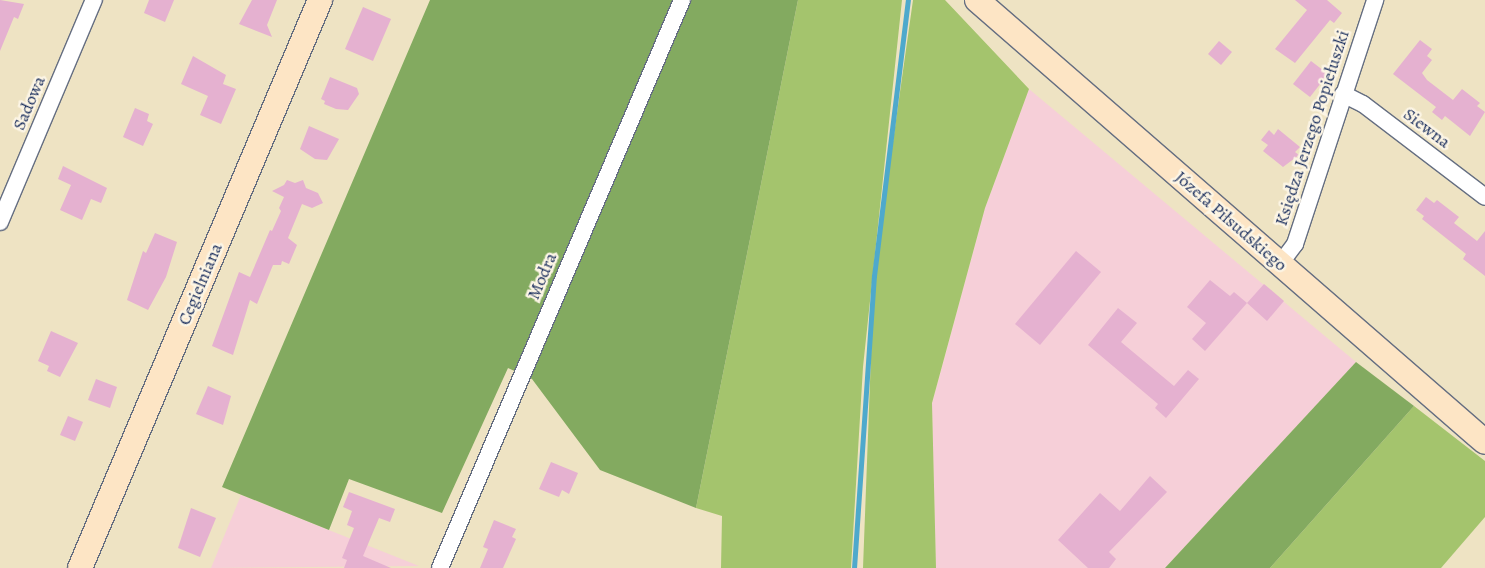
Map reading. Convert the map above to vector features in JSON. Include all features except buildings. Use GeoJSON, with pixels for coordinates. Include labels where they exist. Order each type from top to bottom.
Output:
{"type":"FeatureCollection","features":[{"type":"Feature","properties":{"kind":"main road","name":"Cegielniana"},"geometry":{"type":"LineString","coordinates":[[80,568],[320,0]]}},
{"type":"Feature","properties":{"kind":"main road","name":"Józefa Piłsudskiego"},"geometry":{"type":"LineString","coordinates":[[977,0],[1485,442]]}},
{"type":"Feature","properties":{"kind":"street","name":"Sadowa"},"geometry":{"type":"LineString","coordinates":[[0,222],[94,0]]}},
{"type":"Feature","properties":{"kind":"street","name":"Modra"},"geometry":{"type":"LineString","coordinates":[[440,568],[682,0]]}},
{"type":"Feature","properties":{"kind":"street","name":"Księdza Jerzego Popiełuszki"},"geometry":{"type":"LineString","coordinates":[[1280,264],[1295,244],[1374,0]]}},
{"type":"Feature","properties":{"kind":"street","name":"Siewna"},"geometry":{"type":"LineString","coordinates":[[1343,94],[1362,104],[1485,197]]}},
{"type":"Feature","properties":{"kind":"shaded area"},"geometry":{"type":"Polygon","coordinates":[[[1029,89],[1356,362],[1165,568],[936,568],[932,404],[985,208],[1029,89]]]}},
{"type":"Feature","properties":{"kind":"shaded area"},"geometry":{"type":"Polygon","coordinates":[[[241,495],[419,566],[211,568],[241,495]]]}},
{"type":"Feature","properties":{"kind":"green space"},"geometry":{"type":"Polygon","coordinates":[[[430,0],[798,0],[696,508],[600,470],[532,379],[508,368],[442,513],[349,479],[329,530],[222,487],[430,0]]]}},
{"type":"Feature","properties":{"kind":"green space"},"geometry":{"type":"Polygon","coordinates":[[[798,0],[902,0],[863,367],[851,568],[721,568],[722,516],[696,508],[798,0]]]}},
{"type":"Feature","properties":{"kind":"green space"},"geometry":{"type":"Polygon","coordinates":[[[913,0],[945,0],[1029,89],[985,208],[932,403],[936,568],[863,568],[874,276],[913,0]]]}},
{"type":"Feature","properties":{"kind":"green space"},"geometry":{"type":"Polygon","coordinates":[[[1356,362],[1414,406],[1270,568],[1165,568],[1356,362]]]}},
{"type":"Feature","properties":{"kind":"green space"},"geometry":{"type":"Polygon","coordinates":[[[1414,406],[1485,461],[1485,517],[1441,568],[1270,568],[1414,406]]]}},
{"type":"Feature","properties":{"kind":"waterway"},"geometry":{"type":"LineString","coordinates":[[854,568],[874,276],[908,0]]}}]}
